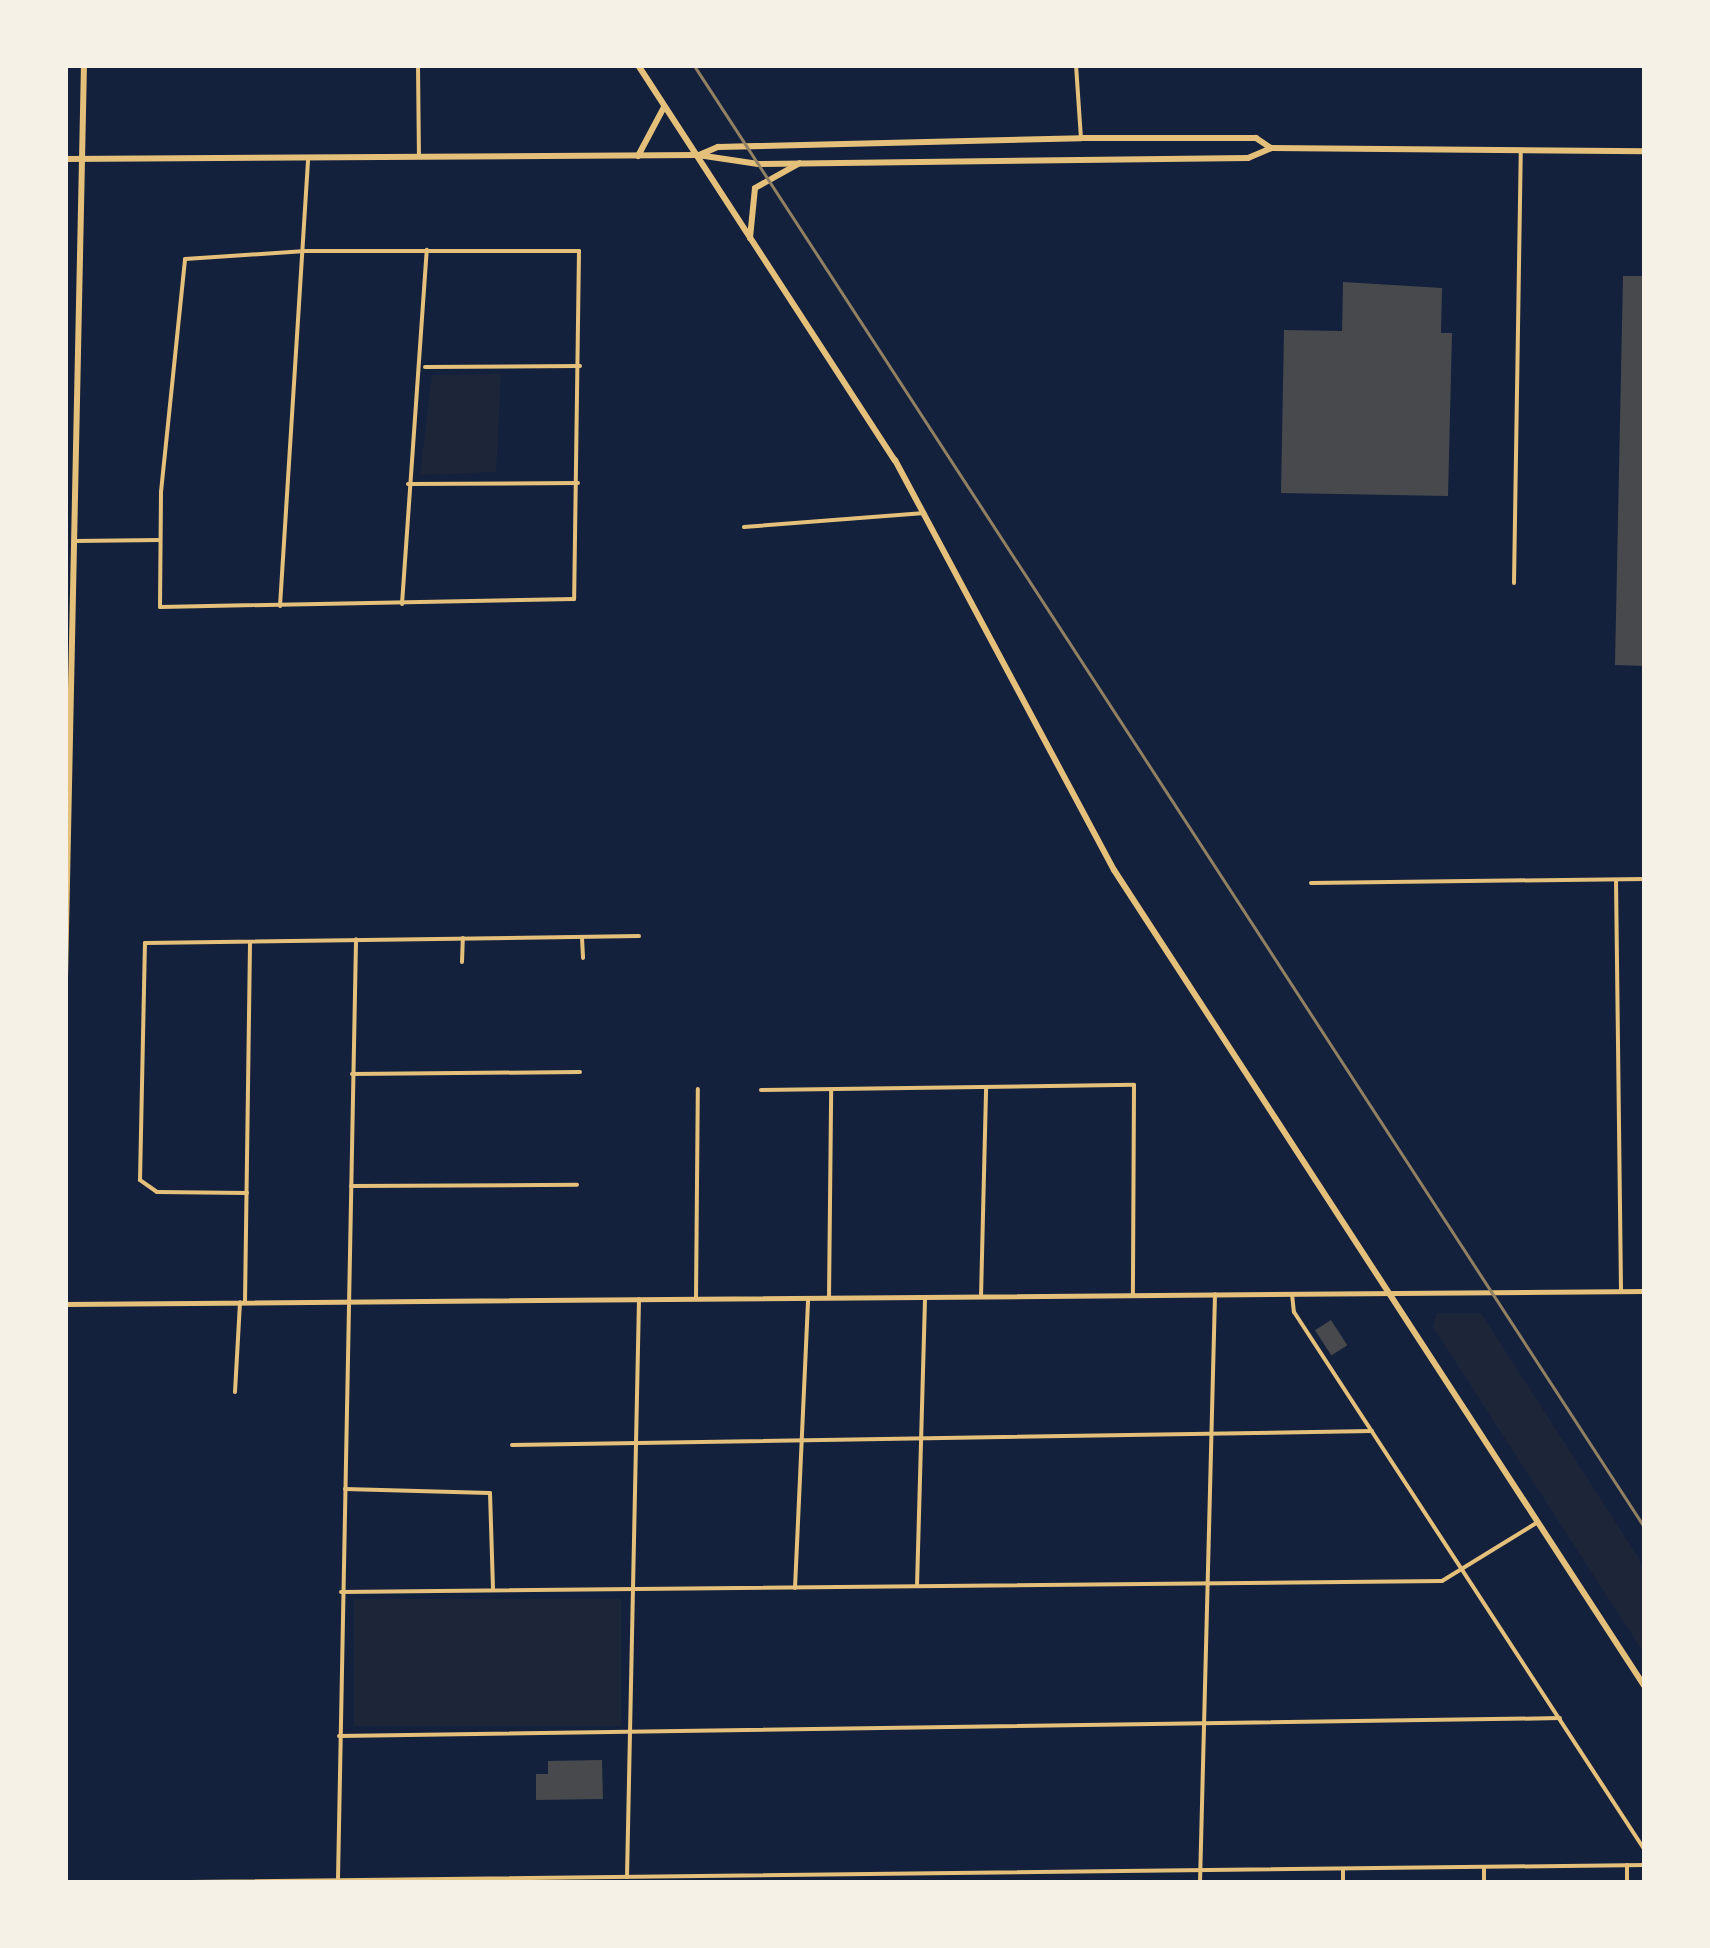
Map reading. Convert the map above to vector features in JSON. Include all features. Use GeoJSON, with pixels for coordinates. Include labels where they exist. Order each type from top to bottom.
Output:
{"type":"FeatureCollection","features":[{"type":"Feature","properties":{"kind":"main road"},"geometry":{"type":"LineString","coordinates":[[65,978],[84,65]]}},
{"type":"Feature","properties":{"kind":"main road"},"geometry":{"type":"LineString","coordinates":[[638,65],[924,513],[1072,801],[1645,1688]]}},
{"type":"Feature","properties":{"kind":"main road"},"geometry":{"type":"LineString","coordinates":[[638,156],[664,106]]}},
{"type":"Feature","properties":{"kind":"main road"},"geometry":{"type":"LineString","coordinates":[[698,155],[718,146],[1081,138],[1256,138],[1271,148]]}},
{"type":"Feature","properties":{"kind":"main road"},"geometry":{"type":"LineString","coordinates":[[1081,138],[1082,157]]}},
{"type":"Feature","properties":{"kind":"main road"},"geometry":{"type":"LineString","coordinates":[[1248,158],[1256,138]]}},
{"type":"Feature","properties":{"kind":"main road"},"geometry":{"type":"LineString","coordinates":[[65,159],[419,160],[698,155],[800,164],[1082,157],[1248,158],[1271,148],[1645,151]]}},
{"type":"Feature","properties":{"kind":"main road"},"geometry":{"type":"LineString","coordinates":[[750,240],[755,188],[800,164]]}},
{"type":"Feature","properties":{"kind":"street"},"geometry":{"type":"LineString","coordinates":[[418,65],[419,160]]}},
{"type":"Feature","properties":{"kind":"street"},"geometry":{"type":"LineString","coordinates":[[1076,65],[1081,138]]}},
{"type":"Feature","properties":{"kind":"street"},"geometry":{"type":"LineString","coordinates":[[1514,583],[1520,151]]}},
{"type":"Feature","properties":{"kind":"street"},"geometry":{"type":"LineString","coordinates":[[280,606],[281,494],[306,252],[308,160]]}},
{"type":"Feature","properties":{"kind":"street"},"geometry":{"type":"LineString","coordinates":[[402,604],[406,484],[424,368],[427,250]]}},
{"type":"Feature","properties":{"kind":"street"},"geometry":{"type":"LineString","coordinates":[[306,252],[579,252],[574,599],[160,607],[159,540],[184,259],[306,252]]}},
{"type":"Feature","properties":{"kind":"street"},"geometry":{"type":"LineString","coordinates":[[424,368],[580,366]]}},
{"type":"Feature","properties":{"kind":"street"},"geometry":{"type":"LineString","coordinates":[[406,484],[578,483]]}},
{"type":"Feature","properties":{"kind":"street"},"geometry":{"type":"LineString","coordinates":[[744,527],[924,513]]}},
{"type":"Feature","properties":{"kind":"street"},"geometry":{"type":"LineString","coordinates":[[75,541],[159,540]]}},
{"type":"Feature","properties":{"kind":"street"},"geometry":{"type":"LineString","coordinates":[[1311,882],[1645,879]]}},
{"type":"Feature","properties":{"kind":"street"},"geometry":{"type":"LineString","coordinates":[[1616,880],[1621,1292]]}},
{"type":"Feature","properties":{"kind":"street"},"geometry":{"type":"LineString","coordinates":[[247,1194],[145,1188],[146,943],[639,936]]}},
{"type":"Feature","properties":{"kind":"street"},"geometry":{"type":"LineString","coordinates":[[582,937],[582,958]]}},
{"type":"Feature","properties":{"kind":"street"},"geometry":{"type":"LineString","coordinates":[[462,962],[463,938]]}},
{"type":"Feature","properties":{"kind":"street"},"geometry":{"type":"LineString","coordinates":[[338,1880],[356,939]]}},
{"type":"Feature","properties":{"kind":"street"},"geometry":{"type":"LineString","coordinates":[[236,1392],[247,1194],[250,940]]}},
{"type":"Feature","properties":{"kind":"street"},"geometry":{"type":"LineString","coordinates":[[352,1074],[580,1072]]}},
{"type":"Feature","properties":{"kind":"street"},"geometry":{"type":"LineString","coordinates":[[761,1090],[1134,1085],[1133,1295]]}},
{"type":"Feature","properties":{"kind":"street"},"geometry":{"type":"LineString","coordinates":[[981,1297],[986,1088]]}},
{"type":"Feature","properties":{"kind":"street"},"geometry":{"type":"LineString","coordinates":[[696,1298],[698,1089]]}},
{"type":"Feature","properties":{"kind":"street"},"geometry":{"type":"LineString","coordinates":[[830,1298],[831,1090]]}},
{"type":"Feature","properties":{"kind":"street"},"geometry":{"type":"LineString","coordinates":[[351,1186],[576,1185]]}},
{"type":"Feature","properties":{"kind":"street"},"geometry":{"type":"LineString","coordinates":[[65,1304],[1645,1291]]}},
{"type":"Feature","properties":{"kind":"street"},"geometry":{"type":"LineString","coordinates":[[1200,1883],[1215,1294]]}},
{"type":"Feature","properties":{"kind":"street"},"geometry":{"type":"LineString","coordinates":[[103,1883],[1644,1865],[1644,1849],[1294,1312],[1292,1294]]}},
{"type":"Feature","properties":{"kind":"street"},"geometry":{"type":"LineString","coordinates":[[917,1586],[925,1297]]}},
{"type":"Feature","properties":{"kind":"street"},"geometry":{"type":"LineString","coordinates":[[795,1588],[806,1442],[808,1298]]}},
{"type":"Feature","properties":{"kind":"street"},"geometry":{"type":"LineString","coordinates":[[626,1877],[639,1299]]}},
{"type":"Feature","properties":{"kind":"street"},"geometry":{"type":"LineString","coordinates":[[512,1445],[1212,1438],[1372,1431]]}},
{"type":"Feature","properties":{"kind":"street"},"geometry":{"type":"LineString","coordinates":[[344,1489],[490,1493],[493,1590]]}},
{"type":"Feature","properties":{"kind":"street"},"geometry":{"type":"LineString","coordinates":[[341,1592],[1442,1582],[1465,1573],[1538,1522]]}},
{"type":"Feature","properties":{"kind":"street"},"geometry":{"type":"LineString","coordinates":[[340,1736],[1203,1727],[1560,1718]]}},
{"type":"Feature","properties":{"kind":"street"},"geometry":{"type":"LineString","coordinates":[[1627,1865],[1627,1883]]}},
{"type":"Feature","properties":{"kind":"street"},"geometry":{"type":"LineString","coordinates":[[1484,1868],[1484,1883]]}},
{"type":"Feature","properties":{"kind":"street"},"geometry":{"type":"LineString","coordinates":[[1342,1869],[1342,1883]]}},
{"type":"Feature","properties":{"kind":"street"},"geometry":{"type":"LineString","coordinates":[[698,1883],[699,1875]]}},
{"type":"Feature","properties":{"kind":"shaded area"},"geometry":{"type":"Polygon","coordinates":[[[501,374],[496,472],[420,475],[432,375],[501,374]]]}},
{"type":"Feature","properties":{"kind":"shaded area"},"geometry":{"type":"Polygon","coordinates":[[[1437,1313],[1481,1313],[1645,1568],[1645,1655],[1433,1327],[1437,1313]]]}},
{"type":"Feature","properties":{"kind":"shaded area"},"geometry":{"type":"Polygon","coordinates":[[[354,1599],[621,1599],[621,1726],[354,1726],[354,1599]]]}},
{"type":"Feature","properties":{"kind":"building"},"geometry":{"type":"Polygon","coordinates":[[[1623,276],[1645,276],[1645,666],[1615,665],[1623,276]]]}},
{"type":"Feature","properties":{"kind":"building"},"geometry":{"type":"Polygon","coordinates":[[[1343,282],[1442,288],[1441,333],[1452,333],[1448,496],[1281,493],[1284,330],[1342,331],[1343,282]]]}},
{"type":"Feature","properties":{"kind":"building"},"geometry":{"type":"Polygon","coordinates":[[[1331,1320],[1347,1345],[1331,1356],[1315,1330],[1331,1320]]]}},
{"type":"Feature","properties":{"kind":"building"},"geometry":{"type":"Polygon","coordinates":[[[602,1760],[603,1799],[536,1800],[536,1774],[548,1774],[548,1761],[602,1760]]]}},
{"type":"Feature","properties":{"kind":"railway"},"geometry":{"type":"LineString","coordinates":[[694,65],[1645,1528]]}}]}
